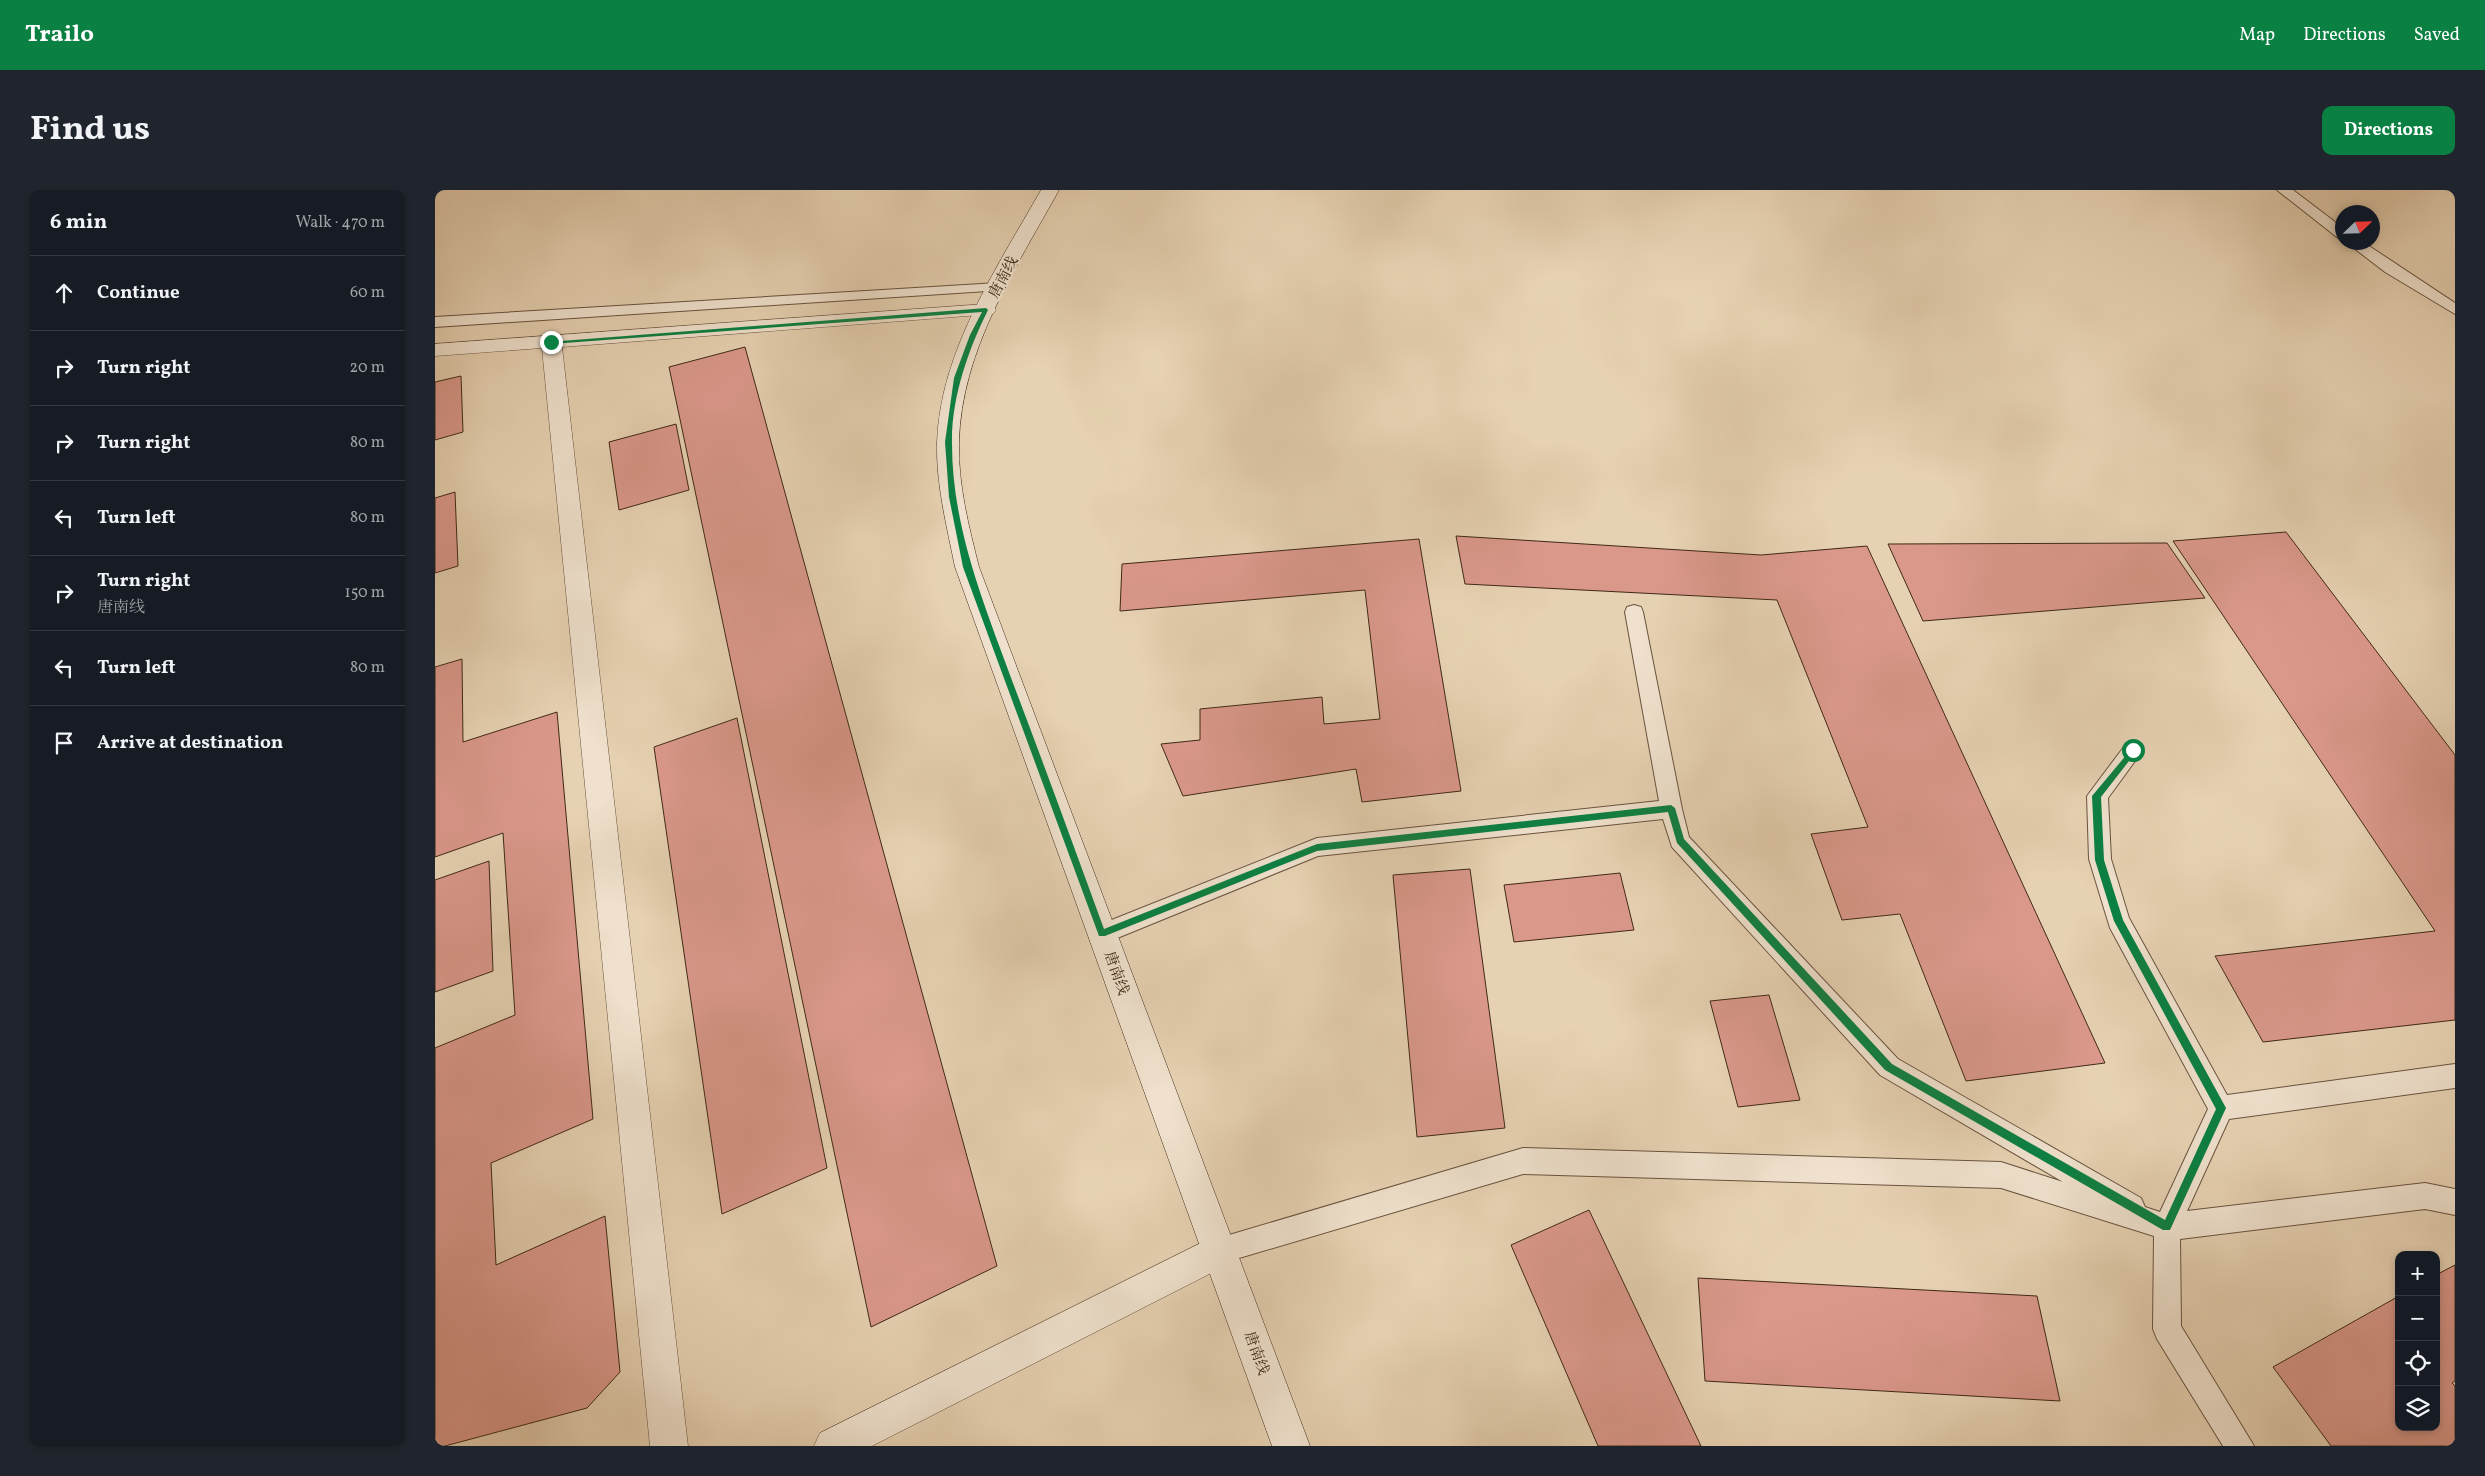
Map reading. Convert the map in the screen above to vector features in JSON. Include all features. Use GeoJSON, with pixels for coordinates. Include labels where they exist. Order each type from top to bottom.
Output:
{"type":"FeatureCollection","features":[{"type":"Feature","properties":{"kind":"street","name":"唐南线"},"geometry":{"type":"LineString","coordinates":[[1050,190],[973,335],[957,378],[948,442],[952,497],[967,567],[1291,1446]]}},
{"type":"Feature","properties":{"kind":"street"},"geometry":{"type":"LineString","coordinates":[[435,350],[551,342],[992,298]]}},
{"type":"Feature","properties":{"kind":"street"},"geometry":{"type":"LineString","coordinates":[[551,342],[669,1446]]}},
{"type":"Feature","properties":{"kind":"street"},"geometry":{"type":"LineString","coordinates":[[833,1446],[1219,1251]]}},
{"type":"Feature","properties":{"kind":"lane"},"geometry":{"type":"LineString","coordinates":[[2284,190],[2335,229]]}},
{"type":"Feature","properties":{"kind":"lane"},"geometry":{"type":"LineString","coordinates":[[2364,250],[2390,269],[2455,310]]}},
{"type":"Feature","properties":{"kind":"lane"},"geometry":{"type":"LineString","coordinates":[[435,322],[992,298]]}},
{"type":"Feature","properties":{"kind":"lane"},"geometry":{"type":"LineString","coordinates":[[1634,612],[1671,808],[1680,841],[1889,1067],[2167,1227]]}},
{"type":"Feature","properties":{"kind":"lane"},"geometry":{"type":"LineString","coordinates":[[2133,750],[2097,796],[2100,860],[2119,921],[2221,1108]]}},
{"type":"Feature","properties":{"kind":"lane"},"geometry":{"type":"LineString","coordinates":[[1102,934],[1317,847],[1671,808]]}},
{"type":"Feature","properties":{"kind":"lane"},"geometry":{"type":"LineString","coordinates":[[2221,1108],[2455,1076]]}},
{"type":"Feature","properties":{"kind":"lane"},"geometry":{"type":"LineString","coordinates":[[2221,1108],[2167,1227],[2167,1328],[2241,1446]]}},
{"type":"Feature","properties":{"kind":"lane"},"geometry":{"type":"LineString","coordinates":[[1219,1251],[1523,1162],[2001,1175],[2167,1227],[2425,1196],[2455,1202]]}},
{"type":"Feature","properties":{"kind":"building"},"geometry":{"type":"Polygon","coordinates":[[[745,347],[997,1266],[871,1327],[669,367],[745,347]]]}},
{"type":"Feature","properties":{"kind":"building"},"geometry":{"type":"Polygon","coordinates":[[[461,376],[463,432],[435,440],[435,382],[461,376]]]}},
{"type":"Feature","properties":{"kind":"building"},"geometry":{"type":"Polygon","coordinates":[[[676,424],[689,490],[619,510],[609,442],[676,424]]]}},
{"type":"Feature","properties":{"kind":"building"},"geometry":{"type":"Polygon","coordinates":[[[455,492],[458,566],[435,573],[435,498],[455,492]]]}},
{"type":"Feature","properties":{"kind":"building"},"geometry":{"type":"Polygon","coordinates":[[[2286,532],[2455,755],[2455,1020],[2263,1042],[2215,956],[2435,931],[2173,541],[2286,532]]]}},
{"type":"Feature","properties":{"kind":"building"},"geometry":{"type":"Polygon","coordinates":[[[1456,536],[1761,555],[1867,546],[2105,1063],[1966,1081],[1900,914],[1842,920],[1811,834],[1868,827],[1777,600],[1465,584],[1456,536]]]}},
{"type":"Feature","properties":{"kind":"building"},"geometry":{"type":"Polygon","coordinates":[[[1419,539],[1461,791],[1362,802],[1356,769],[1183,796],[1161,744],[1200,740],[1200,709],[1322,697],[1324,724],[1380,719],[1365,590],[1120,611],[1122,564],[1419,539]]]}},
{"type":"Feature","properties":{"kind":"building"},"geometry":{"type":"Polygon","coordinates":[[[2167,543],[2205,598],[1923,621],[1888,544],[2167,543]]]}},
{"type":"Feature","properties":{"kind":"building"},"geometry":{"type":"Polygon","coordinates":[[[462,659],[463,742],[557,712],[593,1119],[491,1163],[496,1265],[605,1216],[620,1372],[587,1408],[445,1446],[435,1446],[435,1048],[515,1015],[503,833],[435,857],[435,667],[462,659]]]}},
{"type":"Feature","properties":{"kind":"building"},"geometry":{"type":"Polygon","coordinates":[[[737,718],[827,1168],[722,1214],[654,747],[737,718]]]}},
{"type":"Feature","properties":{"kind":"building"},"geometry":{"type":"Polygon","coordinates":[[[489,861],[493,971],[435,992],[435,880],[489,861]]]}},
{"type":"Feature","properties":{"kind":"building"},"geometry":{"type":"Polygon","coordinates":[[[1470,869],[1505,1128],[1417,1137],[1393,875],[1470,869]]]}},
{"type":"Feature","properties":{"kind":"building"},"geometry":{"type":"Polygon","coordinates":[[[1620,873],[1634,930],[1514,942],[1504,885],[1620,873]]]}},
{"type":"Feature","properties":{"kind":"building"},"geometry":{"type":"Polygon","coordinates":[[[1769,995],[1800,1100],[1738,1107],[1710,1001],[1769,995]]]}},
{"type":"Feature","properties":{"kind":"building"},"geometry":{"type":"Polygon","coordinates":[[[1589,1210],[1701,1446],[1598,1446],[1511,1245],[1589,1210]]]}},
{"type":"Feature","properties":{"kind":"building"},"geometry":{"type":"Polygon","coordinates":[[[2455,1265],[2455,1381],[2452,1383],[2455,1386],[2455,1446],[2331,1446],[2273,1367],[2395,1298],[2395,1431],[2440,1431],[2440,1273],[2455,1265]]]}},
{"type":"Feature","properties":{"kind":"building"},"geometry":{"type":"Polygon","coordinates":[[[1698,1278],[2037,1296],[2060,1401],[1705,1381],[1698,1278]]]}},
{"type":"Feature","properties":{"kind":"route"},"geometry":{"type":"LineString","coordinates":[[551,342],[986,310],[973,335],[957,378],[948,442],[952,497],[967,567],[1102,934],[1317,847],[1671,808],[1680,841],[1889,1067],[2167,1227],[2221,1108],[2119,921],[2100,860],[2097,796],[2133,750]]}}]}
